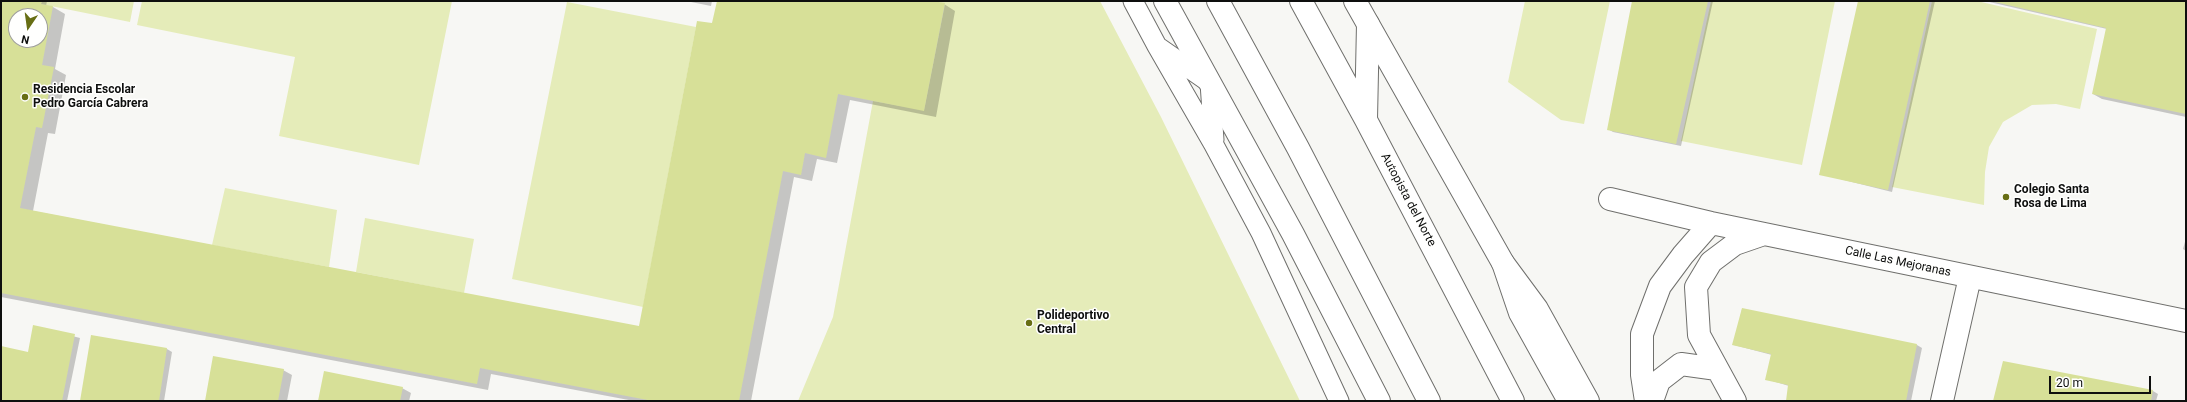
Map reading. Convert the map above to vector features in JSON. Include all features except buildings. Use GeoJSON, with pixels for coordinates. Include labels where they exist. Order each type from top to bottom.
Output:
{"type":"FeatureCollection","features":[{"type":"Feature","properties":{"kind":"main road"},"geometry":{"type":"LineString","coordinates":[[1165,1],[1293,234],[1379,401]]}},
{"type":"Feature","properties":{"kind":"main road"},"geometry":{"type":"LineString","coordinates":[[1218,1],[1302,155],[1429,401]]}},
{"type":"Feature","properties":{"kind":"main road","name":"Autopista del Norte"},"geometry":{"type":"LineString","coordinates":[[1301,1],[1366,120],[1513,401]]}},
{"type":"Feature","properties":{"kind":"main road"},"geometry":{"type":"LineString","coordinates":[[1355,1],[1503,263],[1537,309],[1588,401]]}},
{"type":"Feature","properties":{"kind":"main road"},"geometry":{"type":"LineString","coordinates":[[1366,120],[1368,24]]}},
{"type":"Feature","properties":{"kind":"main road","name":"Calle Las Mejoranas"},"geometry":{"type":"LineString","coordinates":[[1610,199],[1711,223],[2186,321]]}},
{"type":"Feature","properties":{"kind":"main road"},"geometry":{"type":"LineString","coordinates":[[1646,401],[1642,375],[1642,334],[1660,286],[1683,255],[1711,223]]}},
{"type":"Feature","properties":{"kind":"main road"},"geometry":{"type":"LineString","coordinates":[[1735,401],[1699,335],[1696,287],[1711,262],[1735,244],[1765,234]]}},
{"type":"Feature","properties":{"kind":"main road"},"geometry":{"type":"LineString","coordinates":[[1503,263],[1520,313],[1569,401]]}},
{"type":"Feature","properties":{"kind":"main road"},"geometry":{"type":"LineString","coordinates":[[1942,401],[1970,277]]}},
{"type":"Feature","properties":{"kind":"main road"},"geometry":{"type":"LineString","coordinates":[[1652,401],[1660,382],[1681,364],[1717,369]]}},
{"type":"Feature","properties":{"kind":"lane"},"geometry":{"type":"LineString","coordinates":[[1133,1],[1214,145],[1261,233],[1339,401]]}},
{"type":"Feature","properties":{"kind":"lane"},"geometry":{"type":"LineString","coordinates":[[1157,46],[1210,83],[1214,145]]}},
{"type":"Feature","properties":{"kind":"green space"},"geometry":{"type":"Polygon","coordinates":[[[42,1],[134,1],[130,22],[41,4],[42,1]]]}},
{"type":"Feature","properties":{"kind":"green space"},"geometry":{"type":"Polygon","coordinates":[[[142,1],[452,1],[419,165],[279,136],[295,57],[137,25],[142,1]]]}},
{"type":"Feature","properties":{"kind":"green space"},"geometry":{"type":"Polygon","coordinates":[[[932,1],[1100,1],[1161,117],[1300,401],[798,401],[833,317],[873,101],[924,110],[945,4],[932,1]]]}},
{"type":"Feature","properties":{"kind":"green space"},"geometry":{"type":"Polygon","coordinates":[[[1525,1],[1610,1],[1584,124],[1561,120],[1508,82],[1525,1]]]}},
{"type":"Feature","properties":{"kind":"green space"},"geometry":{"type":"Polygon","coordinates":[[[1711,1],[1835,1],[1802,165],[1681,141],[1711,1]]]}},
{"type":"Feature","properties":{"kind":"green space"},"geometry":{"type":"Polygon","coordinates":[[[1932,1],[1977,1],[2097,29],[2080,109],[2056,104],[2032,105],[2003,122],[1989,147],[1985,172],[1984,205],[1892,187],[1932,1]]]}},
{"type":"Feature","properties":{"kind":"green space"},"geometry":{"type":"Polygon","coordinates":[[[567,2],[696,27],[643,307],[512,279],[567,2]]]}},
{"type":"Feature","properties":{"kind":"green space"},"geometry":{"type":"Polygon","coordinates":[[[225,188],[337,210],[329,267],[212,245],[225,188]]]}},
{"type":"Feature","properties":{"kind":"green space"},"geometry":{"type":"Polygon","coordinates":[[[365,218],[474,239],[464,293],[356,272],[365,218]]]}},
{"type":"Feature","properties":{"kind":"place","name":"Residencia Escolar Pedro García Cabrera"},"geometry":{"type":"Point","coordinates":[25,97]}},
{"type":"Feature","properties":{"kind":"place","name":"Colegio Santa Rosa de Lima"},"geometry":{"type":"Point","coordinates":[2006,197]}},
{"type":"Feature","properties":{"kind":"place","name":"Polideportivo Central"},"geometry":{"type":"Point","coordinates":[1029,323]}}]}
